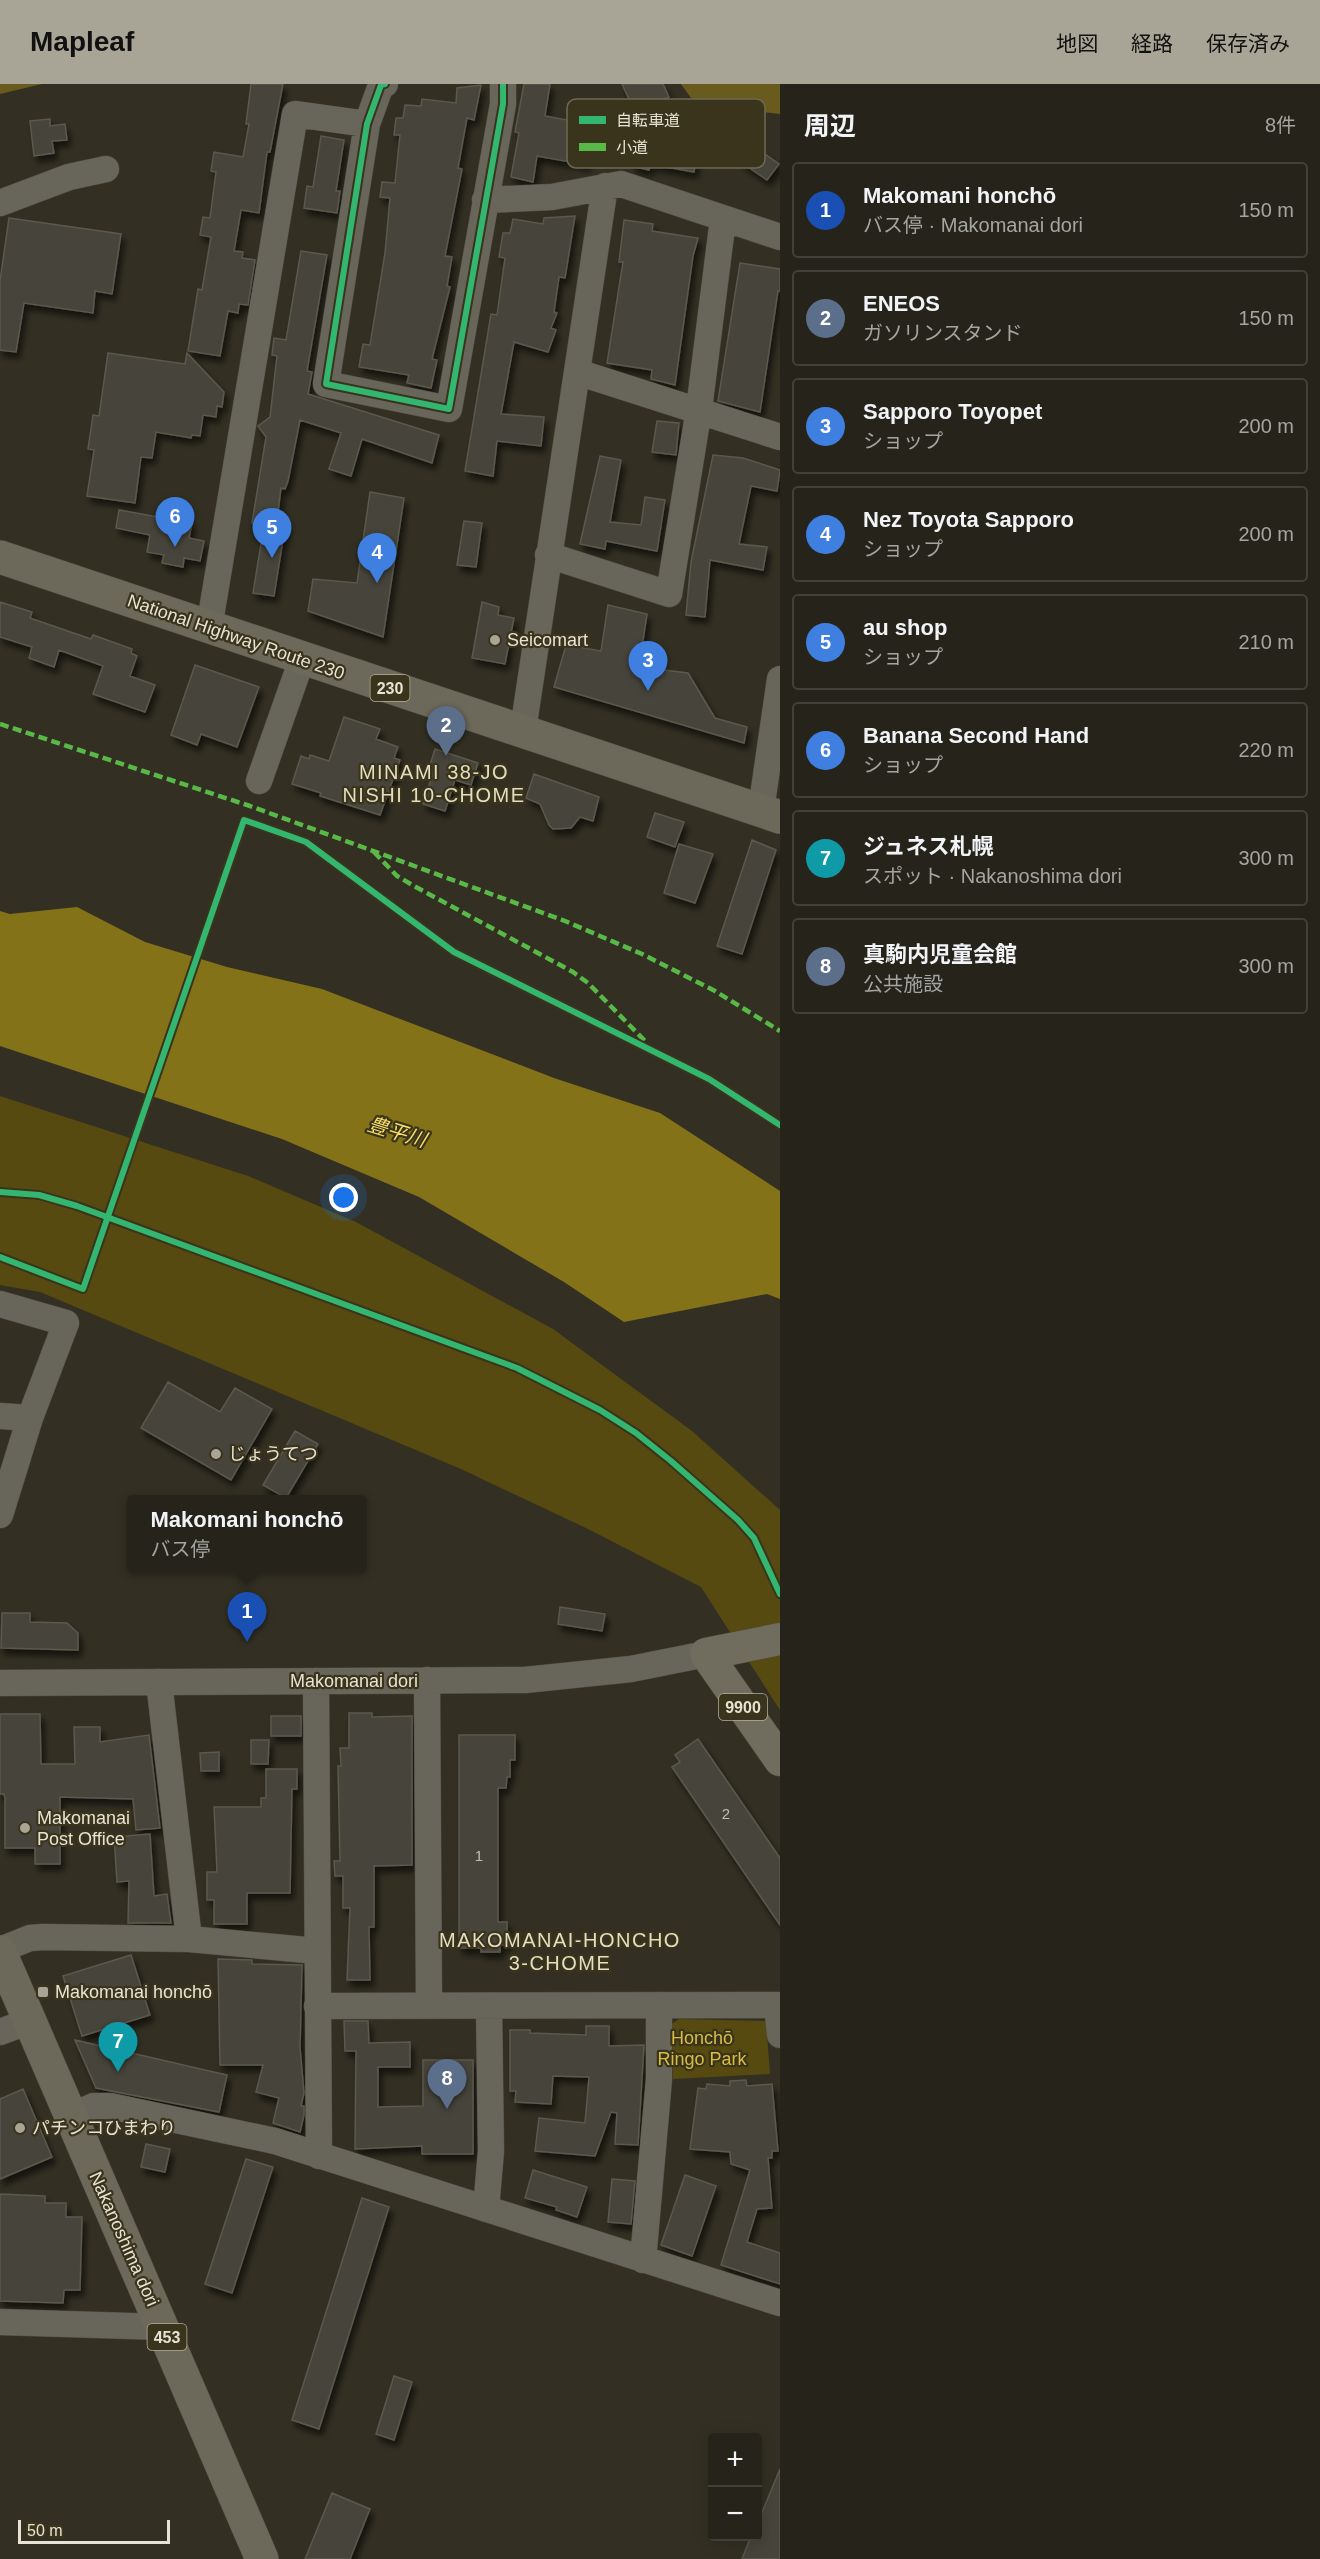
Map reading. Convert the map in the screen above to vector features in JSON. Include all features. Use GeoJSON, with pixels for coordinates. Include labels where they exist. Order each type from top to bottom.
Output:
{"type":"FeatureCollection","features":[{"type":"Feature","properties":{"kind":"highway","name":"National Highway Route 230"},"geometry":{"type":"LineString","coordinates":[[0,557],[770,814]]}},
{"type":"Feature","properties":{"kind":"highway","name":"Nakanoshima dori"},"geometry":{"type":"LineString","coordinates":[[0,1951],[262,2559]]}},
{"type":"Feature","properties":{"kind":"main road"},"geometry":{"type":"LineString","coordinates":[[706,1654],[780,1639]]}},
{"type":"Feature","properties":{"kind":"main road","name":"9900"},"geometry":{"type":"LineString","coordinates":[[706,1654],[780,1760]]}},
{"type":"Feature","properties":{"kind":"street"},"geometry":{"type":"LineString","coordinates":[[385,84],[381,85],[368,124],[326,384],[448,410],[504,104],[503,84]]}},
{"type":"Feature","properties":{"kind":"street"},"geometry":{"type":"LineString","coordinates":[[209,628],[295,114],[368,124]]}},
{"type":"Feature","properties":{"kind":"street"},"geometry":{"type":"LineString","coordinates":[[0,203],[69,177],[106,169]]}},
{"type":"Feature","properties":{"kind":"street"},"geometry":{"type":"LineString","coordinates":[[485,200],[552,197],[621,184],[780,237]]}},
{"type":"Feature","properties":{"kind":"street"},"geometry":{"type":"LineString","coordinates":[[524,730],[548,555],[605,186]]}},
{"type":"Feature","properties":{"kind":"street"},"geometry":{"type":"LineString","coordinates":[[548,555],[669,594],[699,409],[723,219]]}},
{"type":"Feature","properties":{"kind":"street"},"geometry":{"type":"LineString","coordinates":[[577,372],[699,409],[780,437]]}},
{"type":"Feature","properties":{"kind":"street"},"geometry":{"type":"LineString","coordinates":[[259,781],[303,659]]}},
{"type":"Feature","properties":{"kind":"street"},"geometry":{"type":"LineString","coordinates":[[770,814],[780,679]]}},
{"type":"Feature","properties":{"kind":"street"},"geometry":{"type":"LineString","coordinates":[[0,1304],[66,1323],[30,1418],[0,1515]]}},
{"type":"Feature","properties":{"kind":"street"},"geometry":{"type":"LineString","coordinates":[[0,1416],[30,1418]]}},
{"type":"Feature","properties":{"kind":"street","name":"Makomanai dori"},"geometry":{"type":"LineString","coordinates":[[0,1683],[525,1680],[588,1675],[706,1654]]}},
{"type":"Feature","properties":{"kind":"street"},"geometry":{"type":"LineString","coordinates":[[427,1680],[429,2006]]}},
{"type":"Feature","properties":{"kind":"street"},"geometry":{"type":"LineString","coordinates":[[316,1681],[319,2156]]}},
{"type":"Feature","properties":{"kind":"street"},"geometry":{"type":"LineString","coordinates":[[159,1682],[189,1938]]}},
{"type":"Feature","properties":{"kind":"street"},"geometry":{"type":"LineString","coordinates":[[0,1951],[37,1937],[189,1938],[317,1951]]}},
{"type":"Feature","properties":{"kind":"street"},"geometry":{"type":"LineString","coordinates":[[643,2260],[660,2079],[659,2005]]}},
{"type":"Feature","properties":{"kind":"street"},"geometry":{"type":"LineString","coordinates":[[317,2006],[777,2005],[780,2035]]}},
{"type":"Feature","properties":{"kind":"street"},"geometry":{"type":"LineString","coordinates":[[486,2209],[491,2151],[489,2007]]}},
{"type":"Feature","properties":{"kind":"street"},"geometry":{"type":"LineString","coordinates":[[0,2032],[30,2021]]}},
{"type":"Feature","properties":{"kind":"street"},"geometry":{"type":"LineString","coordinates":[[71,2116],[94,2106],[110,2106],[274,2141],[780,2303]]}},
{"type":"Feature","properties":{"kind":"street"},"geometry":{"type":"LineString","coordinates":[[0,2322],[163,2327]]}},
{"type":"Feature","properties":{"kind":"green space"},"geometry":{"type":"Polygon","coordinates":[[[0,1096],[248,1176],[356,1222],[553,1329],[692,1431],[780,1510],[780,1710],[701,1587],[588,1529],[461,1469],[40,1292],[0,1285],[0,1096]]]}},
{"type":"Feature","properties":{"kind":"green space","name":"Honchō Ringo Park"},"geometry":{"type":"Polygon","coordinates":[[[679,2019],[766,2021],[770,2074],[673,2079],[672,2024],[679,2019]]]}},
{"type":"Feature","properties":{"kind":"shaded area"},"geometry":{"type":"Polygon","coordinates":[[[0,84],[42,84],[0,94],[0,84]]]}},
{"type":"Feature","properties":{"kind":"shaded area"},"geometry":{"type":"Polygon","coordinates":[[[681,84],[780,84],[780,114],[765,112],[765,99],[692,99],[681,84]]]}},
{"type":"Feature","properties":{"kind":"water","name":"豊平川"},"geometry":{"type":"Polygon","coordinates":[[[77,907],[145,942],[227,967],[322,989],[554,1078],[660,1113],[780,1191],[780,1299],[767,1294],[624,1322],[564,1282],[419,1197],[282,1139],[0,1046],[0,911],[10,914],[77,907]]]}},
{"type":"Feature","properties":{"kind":"building"},"geometry":{"type":"Polygon","coordinates":[[[251,84],[283,84],[270,152],[267,152],[259,213],[241,210],[234,251],[243,252],[242,258],[255,260],[248,305],[239,304],[238,313],[228,311],[220,356],[188,351],[198,289],[202,290],[211,237],[200,235],[203,217],[210,218],[216,172],[211,171],[214,152],[243,157],[249,124],[246,124],[251,84]]]}},
{"type":"Feature","properties":{"kind":"building"},"geometry":{"type":"Polygon","coordinates":[[[524,84],[550,84],[545,116],[567,120],[567,161],[537,156],[533,182],[511,177],[519,133],[515,132],[524,84]]]}},
{"type":"Feature","properties":{"kind":"building"},"geometry":{"type":"Polygon","coordinates":[[[622,84],[663,84],[669,97],[664,99],[629,99],[622,84]]]}},
{"type":"Feature","properties":{"kind":"building"},"geometry":{"type":"Polygon","coordinates":[[[481,85],[474,120],[467,118],[458,168],[462,169],[445,256],[452,257],[447,286],[450,287],[432,359],[437,360],[431,388],[407,383],[409,375],[359,367],[363,344],[370,345],[385,253],[390,198],[380,197],[382,182],[395,183],[400,135],[394,135],[396,118],[403,118],[405,105],[421,106],[422,99],[456,103],[457,88],[481,85]]]}},
{"type":"Feature","properties":{"kind":"building"},"geometry":{"type":"Polygon","coordinates":[[[50,119],[50,126],[65,124],[67,140],[52,141],[54,153],[34,156],[30,121],[50,119]]]}},
{"type":"Feature","properties":{"kind":"building"},"geometry":{"type":"Polygon","coordinates":[[[321,136],[344,140],[336,191],[340,191],[337,213],[304,208],[307,186],[313,187],[321,136]]]}},
{"type":"Feature","properties":{"kind":"building"},"geometry":{"type":"Polygon","coordinates":[[[765,154],[779,164],[767,180],[750,168],[765,168],[765,154]]]}},
{"type":"Feature","properties":{"kind":"building"},"geometry":{"type":"Polygon","coordinates":[[[672,168],[695,168],[694,172],[672,168]]]}},
{"type":"Feature","properties":{"kind":"building"},"geometry":{"type":"Polygon","coordinates":[[[575,216],[565,278],[559,277],[554,312],[557,313],[551,328],[556,330],[548,352],[514,342],[501,414],[544,417],[541,446],[497,441],[493,476],[465,471],[491,314],[497,315],[505,258],[499,257],[503,233],[510,233],[513,219],[543,224],[544,218],[575,216]]]}},
{"type":"Feature","properties":{"kind":"building"},"geometry":{"type":"Polygon","coordinates":[[[9,218],[121,234],[112,294],[95,291],[93,313],[24,303],[16,352],[0,350],[0,281],[9,218]]]}},
{"type":"Feature","properties":{"kind":"building"},"geometry":{"type":"Polygon","coordinates":[[[624,220],[653,224],[652,231],[698,238],[693,256],[675,385],[651,379],[652,370],[607,363],[623,262],[619,262],[624,220]]]}},
{"type":"Feature","properties":{"kind":"building"},"geometry":{"type":"Polygon","coordinates":[[[301,251],[327,255],[307,371],[312,372],[308,394],[439,435],[432,463],[362,439],[351,476],[329,469],[341,433],[300,420],[288,481],[285,489],[281,488],[277,520],[286,521],[274,596],[253,593],[264,525],[252,523],[266,437],[258,426],[270,417],[277,356],[272,355],[274,338],[286,340],[301,251]]]}},
{"type":"Feature","properties":{"kind":"building"},"geometry":{"type":"Polygon","coordinates":[[[740,263],[780,269],[780,291],[778,291],[760,412],[718,401],[740,263]]]}},
{"type":"Feature","properties":{"kind":"building"},"geometry":{"type":"Polygon","coordinates":[[[108,353],[185,364],[187,353],[224,392],[222,407],[217,406],[216,417],[203,415],[200,436],[192,435],[191,438],[156,432],[152,458],[141,457],[135,503],[87,496],[94,450],[88,449],[93,415],[99,416],[108,353]]]}},
{"type":"Feature","properties":{"kind":"building"},"geometry":{"type":"Polygon","coordinates":[[[657,421],[679,423],[676,455],[652,452],[657,421]]]}},
{"type":"Feature","properties":{"kind":"building"},"geometry":{"type":"Polygon","coordinates":[[[713,455],[743,458],[780,470],[777,491],[751,486],[739,544],[767,547],[763,570],[710,560],[705,617],[686,615],[691,562],[713,455]]]}},
{"type":"Feature","properties":{"kind":"building"},"geometry":{"type":"Polygon","coordinates":[[[600,456],[621,460],[610,522],[641,525],[645,497],[665,500],[657,551],[606,541],[605,549],[580,544],[600,456]]]}},
{"type":"Feature","properties":{"kind":"building"},"geometry":{"type":"Polygon","coordinates":[[[370,492],[404,498],[383,637],[308,611],[313,579],[357,583],[370,492]]]}},
{"type":"Feature","properties":{"kind":"building"},"geometry":{"type":"Polygon","coordinates":[[[119,510],[192,523],[189,538],[204,541],[200,561],[184,558],[183,567],[162,563],[164,555],[147,552],[150,535],[116,528],[119,510]]]}},
{"type":"Feature","properties":{"kind":"building"},"geometry":{"type":"Polygon","coordinates":[[[464,521],[482,523],[476,567],[457,565],[464,521]]]}},
{"type":"Feature","properties":{"kind":"building"},"geometry":{"type":"Polygon","coordinates":[[[0,602],[32,612],[30,618],[91,639],[93,635],[132,649],[131,653],[137,656],[130,676],[155,685],[145,712],[93,694],[103,666],[59,650],[54,667],[29,658],[32,647],[0,637],[0,602]]]}},
{"type":"Feature","properties":{"kind":"building"},"geometry":{"type":"Polygon","coordinates":[[[482,602],[499,607],[498,615],[514,618],[505,664],[472,658],[482,602]]]}},
{"type":"Feature","properties":{"kind":"building"},"geometry":{"type":"Polygon","coordinates":[[[608,605],[647,614],[639,667],[688,673],[715,718],[747,727],[744,743],[554,687],[566,645],[601,651],[608,605]]]}},
{"type":"Feature","properties":{"kind":"building"},"geometry":{"type":"Polygon","coordinates":[[[195,665],[259,687],[237,747],[201,734],[197,745],[171,735],[195,665]]]}},
{"type":"Feature","properties":{"kind":"building"},"geometry":{"type":"Polygon","coordinates":[[[344,717],[380,729],[376,739],[398,747],[394,758],[400,760],[380,815],[320,796],[321,793],[292,784],[301,756],[309,759],[310,755],[329,761],[344,717]]]}},
{"type":"Feature","properties":{"kind":"building"},"geometry":{"type":"Polygon","coordinates":[[[435,749],[478,763],[471,785],[455,780],[445,811],[423,804],[433,773],[428,771],[435,749]]]}},
{"type":"Feature","properties":{"kind":"building"},"geometry":{"type":"Polygon","coordinates":[[[534,774],[599,797],[593,821],[580,817],[571,828],[553,829],[540,804],[526,798],[534,774]]]}},
{"type":"Feature","properties":{"kind":"building"},"geometry":{"type":"Polygon","coordinates":[[[655,813],[684,822],[675,847],[647,837],[655,813]]]}},
{"type":"Feature","properties":{"kind":"building"},"geometry":{"type":"Polygon","coordinates":[[[752,840],[776,850],[742,954],[717,946],[752,840]]]}},
{"type":"Feature","properties":{"kind":"building"},"geometry":{"type":"Polygon","coordinates":[[[679,844],[713,854],[695,903],[664,893],[679,844]]]}},
{"type":"Feature","properties":{"kind":"building","name":"じょうてつ"},"geometry":{"type":"Polygon","coordinates":[[[168,1382],[220,1412],[235,1388],[272,1409],[231,1480],[141,1428],[168,1382]]]}},
{"type":"Feature","properties":{"kind":"building"},"geometry":{"type":"Polygon","coordinates":[[[295,1431],[318,1444],[288,1495],[281,1495],[263,1485],[295,1431]]]}},
{"type":"Feature","properties":{"kind":"building"},"geometry":{"type":"Polygon","coordinates":[[[560,1607],[605,1614],[602,1631],[558,1624],[560,1607]]]}},
{"type":"Feature","properties":{"kind":"building"},"geometry":{"type":"Polygon","coordinates":[[[2,1613],[30,1613],[30,1622],[67,1623],[78,1633],[78,1650],[1,1648],[2,1613]]]}},
{"type":"Feature","properties":{"kind":"building"},"geometry":{"type":"Polygon","coordinates":[[[349,1713],[372,1713],[372,1717],[412,1716],[412,1865],[374,1866],[374,1927],[369,1927],[370,1980],[347,1980],[350,1908],[343,1908],[343,1876],[335,1876],[334,1861],[340,1861],[338,1766],[341,1766],[340,1748],[349,1748],[349,1713]]]}},
{"type":"Feature","properties":{"kind":"building"},"geometry":{"type":"Polygon","coordinates":[[[0,1714],[40,1714],[41,1764],[75,1764],[74,1727],[100,1727],[100,1742],[149,1735],[160,1828],[136,1830],[133,1799],[60,1797],[60,1864],[35,1864],[35,1848],[5,1848],[5,1798],[4,1794],[0,1794],[0,1714]]]}},
{"type":"Feature","properties":{"kind":"building"},"geometry":{"type":"Polygon","coordinates":[[[271,1716],[301,1716],[301,1736],[271,1736],[271,1716]]]}},
{"type":"Feature","properties":{"kind":"building"},"geometry":{"type":"Polygon","coordinates":[[[459,1735],[515,1735],[515,1760],[510,1760],[510,1777],[507,1777],[506,1788],[498,1788],[498,1922],[507,1922],[507,1945],[500,1945],[500,1952],[481,1952],[481,1948],[459,1948],[459,1735]]]}},
{"type":"Feature","properties":{"kind":"building"},"geometry":{"type":"Polygon","coordinates":[[[698,1739],[780,1858],[780,1925],[672,1767],[680,1762],[675,1755],[698,1739]]]}},
{"type":"Feature","properties":{"kind":"building"},"geometry":{"type":"Polygon","coordinates":[[[251,1740],[269,1740],[268,1764],[251,1764],[251,1740]]]}},
{"type":"Feature","properties":{"kind":"building"},"geometry":{"type":"Polygon","coordinates":[[[219,1752],[219,1771],[201,1771],[200,1753],[219,1752]]]}},
{"type":"Feature","properties":{"kind":"building"},"geometry":{"type":"Polygon","coordinates":[[[266,1769],[297,1769],[297,1789],[292,1789],[290,1893],[247,1893],[247,1924],[214,1924],[214,1900],[207,1900],[207,1872],[217,1872],[214,1807],[261,1807],[261,1798],[266,1798],[266,1769]]]}},
{"type":"Feature","properties":{"kind":"building"},"geometry":{"type":"Polygon","coordinates":[[[150,1834],[154,1896],[167,1894],[171,1923],[128,1923],[129,1881],[117,1882],[114,1837],[150,1834]]]}},
{"type":"Feature","properties":{"kind":"building"},"geometry":{"type":"Polygon","coordinates":[[[131,1955],[150,2015],[82,2036],[63,1976],[131,1955]]]}},
{"type":"Feature","properties":{"kind":"building"},"geometry":{"type":"Polygon","coordinates":[[[218,1959],[252,1960],[252,1964],[302,1965],[300,2048],[304,2093],[301,2106],[304,2106],[304,2115],[300,2132],[273,2123],[279,2098],[256,2092],[263,2065],[220,2065],[218,1959]]]}},
{"type":"Feature","properties":{"kind":"building"},"geometry":{"type":"Polygon","coordinates":[[[344,2021],[368,2021],[369,2043],[410,2042],[410,2067],[378,2067],[378,2107],[423,2106],[423,2060],[473,2060],[473,2154],[422,2154],[422,2146],[355,2149],[356,2051],[345,2051],[344,2021]]]}},
{"type":"Feature","properties":{"kind":"building"},"geometry":{"type":"Polygon","coordinates":[[[586,2026],[609,2026],[609,2046],[644,2045],[638,2145],[615,2144],[617,2113],[611,2112],[595,2156],[535,2151],[539,2118],[585,2123],[589,2077],[553,2076],[551,2104],[515,2102],[516,2091],[510,2091],[510,2030],[586,2035],[586,2026]]]}},
{"type":"Feature","properties":{"kind":"building"},"geometry":{"type":"Polygon","coordinates":[[[75,2040],[227,2075],[219,2112],[96,2088],[75,2040]]]}},
{"type":"Feature","properties":{"kind":"building"},"geometry":{"type":"Polygon","coordinates":[[[746,2080],[747,2086],[772,2084],[778,2151],[772,2151],[772,2158],[768,2158],[772,2208],[757,2209],[747,2242],[780,2253],[780,2284],[721,2265],[750,2170],[731,2164],[730,2152],[690,2149],[698,2088],[706,2089],[707,2084],[730,2086],[730,2081],[746,2080]]]}},
{"type":"Feature","properties":{"kind":"building","name":"パチンコひまわり"},"geometry":{"type":"Polygon","coordinates":[[[23,2089],[52,2157],[0,2179],[0,2099],[23,2089]]]}},
{"type":"Feature","properties":{"kind":"building"},"geometry":{"type":"Polygon","coordinates":[[[146,2144],[170,2149],[165,2172],[141,2167],[146,2144]]]}},
{"type":"Feature","properties":{"kind":"building"},"geometry":{"type":"Polygon","coordinates":[[[246,2159],[273,2167],[232,2293],[205,2284],[246,2159]]]}},
{"type":"Feature","properties":{"kind":"building"},"geometry":{"type":"Polygon","coordinates":[[[533,2170],[587,2187],[577,2217],[556,2210],[557,2207],[525,2198],[533,2170]]]}},
{"type":"Feature","properties":{"kind":"building"},"geometry":{"type":"Polygon","coordinates":[[[685,2175],[716,2186],[692,2256],[661,2245],[685,2175]]]}},
{"type":"Feature","properties":{"kind":"building"},"geometry":{"type":"Polygon","coordinates":[[[612,2179],[635,2181],[631,2224],[608,2222],[612,2179]]]}},
{"type":"Feature","properties":{"kind":"building"},"geometry":{"type":"Polygon","coordinates":[[[0,2194],[45,2196],[45,2203],[66,2203],[66,2217],[82,2217],[80,2290],[64,2290],[63,2303],[0,2301],[0,2194]]]}},
{"type":"Feature","properties":{"kind":"building"},"geometry":{"type":"Polygon","coordinates":[[[362,2198],[389,2207],[319,2429],[292,2420],[362,2198]]]}},
{"type":"Feature","properties":{"kind":"building"},"geometry":{"type":"Polygon","coordinates":[[[394,2376],[412,2382],[394,2440],[376,2434],[394,2376]]]}},
{"type":"Feature","properties":{"kind":"building"},"geometry":{"type":"Polygon","coordinates":[[[780,2469],[780,2559],[742,2559],[749,2541],[762,2541],[762,2512],[780,2469]]]}},
{"type":"Feature","properties":{"kind":"building"},"geometry":{"type":"Polygon","coordinates":[[[332,2493],[370,2509],[350,2559],[305,2559],[332,2493]]]}},
{"type":"Feature","properties":{"kind":"marked path"},"geometry":{"type":"LineString","coordinates":[[0,724],[250,806],[565,921],[642,954],[715,991],[780,1031]]}},
{"type":"Feature","properties":{"kind":"marked path"},"geometry":{"type":"LineString","coordinates":[[374,852],[397,876],[573,972],[588,983],[647,1043]]}},
{"type":"Feature","properties":{"kind":"cycle path"},"geometry":{"type":"LineString","coordinates":[[385,84],[381,85],[367,124],[326,384],[449,409],[503,104],[503,84]]}},
{"type":"Feature","properties":{"kind":"cycle path"},"geometry":{"type":"LineString","coordinates":[[0,1257],[83,1289],[244,820],[306,842],[454,952],[709,1079],[780,1125]]}},
{"type":"Feature","properties":{"kind":"cycle path"},"geometry":{"type":"LineString","coordinates":[[0,1192],[39,1195],[77,1206],[517,1368],[600,1410],[636,1433],[738,1520],[754,1538],[780,1594]]}},
{"type":"Feature","properties":{"kind":"place","name":"Banana Second Hand"},"geometry":{"type":"Point","coordinates":[175,547]}},
{"type":"Feature","properties":{"kind":"place","name":"au shop"},"geometry":{"type":"Point","coordinates":[272,558]}},
{"type":"Feature","properties":{"kind":"place","name":"Nez Toyota Sapporo"},"geometry":{"type":"Point","coordinates":[377,583]}},
{"type":"Feature","properties":{"kind":"place","name":"Seicomart"},"geometry":{"type":"Point","coordinates":[495,640]}},
{"type":"Feature","properties":{"kind":"place","name":"Sapporo Toyopet"},"geometry":{"type":"Point","coordinates":[648,691]}},
{"type":"Feature","properties":{"kind":"place","name":"ENEOS"},"geometry":{"type":"Point","coordinates":[446,756]}},
{"type":"Feature","properties":{"kind":"place","name":"じょうてつ"},"geometry":{"type":"Point","coordinates":[216,1454]}},
{"type":"Feature","properties":{"kind":"place","name":"Makomani honchō"},"geometry":{"type":"Point","coordinates":[247,1642]}},
{"type":"Feature","properties":{"kind":"place","name":"Makomanai Post Office"},"geometry":{"type":"Point","coordinates":[25,1828]}},
{"type":"Feature","properties":{"kind":"place","name":"Makomanai honchō"},"geometry":{"type":"Point","coordinates":[43,1992]}},
{"type":"Feature","properties":{"kind":"place","name":"ジュネス札幌"},"geometry":{"type":"Point","coordinates":[118,2072]}},
{"type":"Feature","properties":{"kind":"place","name":"真駒内児童会館"},"geometry":{"type":"Point","coordinates":[447,2109]}},
{"type":"Feature","properties":{"kind":"place","name":"パチンコひまわり"},"geometry":{"type":"Point","coordinates":[20,2128]}},
{"type":"Feature","properties":{"kind":"district","name":"MINAMI 38-JO NISHI 10-CHOME"},"geometry":{"type":"Point","coordinates":[434,784]}},
{"type":"Feature","properties":{"kind":"district","name":"MAKOMANAI-HONCHO 3-CHOME"},"geometry":{"type":"Point","coordinates":[560,1952]}}]}
